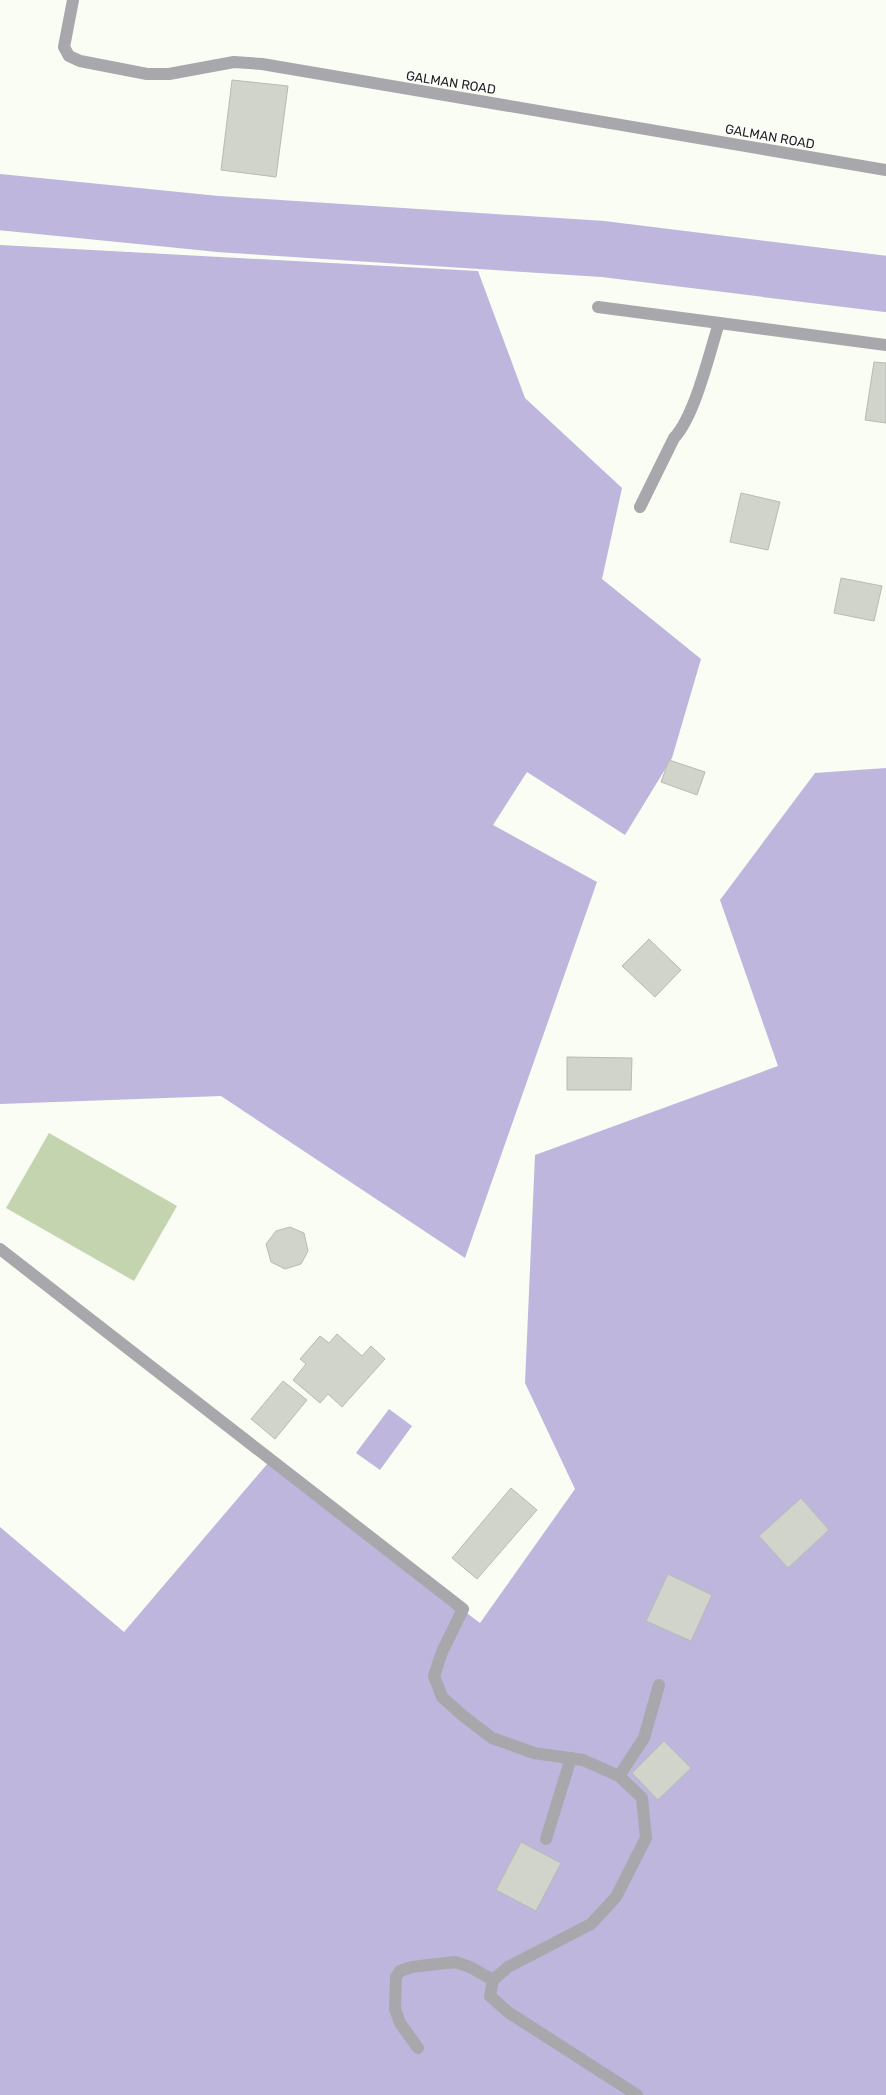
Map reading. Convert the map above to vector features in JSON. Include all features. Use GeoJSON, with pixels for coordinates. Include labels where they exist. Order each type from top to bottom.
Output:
{"type":"FeatureCollection","features":[{"type":"Feature","properties":{"kind":"street","name":"GALMAN ROAD"},"geometry":{"type":"LineString","coordinates":[[73,0],[64,47],[69,56],[80,61],[147,74],[169,74],[234,62],[262,64],[886,170]]}},
{"type":"Feature","properties":{"kind":"street"},"geometry":{"type":"LineString","coordinates":[[598,307],[886,345]]}},
{"type":"Feature","properties":{"kind":"street"},"geometry":{"type":"LineString","coordinates":[[640,507],[674,438],[682,429],[690,412],[719,323]]}},
{"type":"Feature","properties":{"kind":"street"},"geometry":{"type":"LineString","coordinates":[[0,1249],[463,1608],[442,1652],[434,1676],[442,1697],[462,1715],[492,1738],[534,1752],[583,1760],[619,1776],[642,1798],[646,1838],[616,1896],[591,1924],[508,1967],[493,1980],[490,1996],[508,2012],[637,2095]]}},
{"type":"Feature","properties":{"kind":"street"},"geometry":{"type":"LineString","coordinates":[[619,1776],[644,1738],[659,1685]]}},
{"type":"Feature","properties":{"kind":"street"},"geometry":{"type":"LineString","coordinates":[[546,1839],[571,1758]]}},
{"type":"Feature","properties":{"kind":"street"},"geometry":{"type":"LineString","coordinates":[[418,2048],[400,2023],[394,2008],[396,1977],[400,1971],[412,1967],[456,1962],[470,1967],[493,1980]]}},
{"type":"Feature","properties":{"kind":"green space"},"geometry":{"type":"Polygon","coordinates":[[[49,1133],[177,1206],[134,1281],[6,1208],[49,1133]]]}},
{"type":"Feature","properties":{"kind":"shaded area"},"geometry":{"type":"Polygon","coordinates":[[[0,245],[478,271],[525,398],[622,488],[602,579],[701,659],[672,758],[625,835],[527,772],[493,825],[597,882],[465,1258],[221,1096],[0,1104],[0,245]]]}},
{"type":"Feature","properties":{"kind":"shaded area"},"geometry":{"type":"Polygon","coordinates":[[[886,768],[886,2095],[0,2095],[0,1527],[124,1632],[268,1463],[480,1623],[575,1489],[525,1383],[535,1155],[778,1066],[720,900],[815,773],[886,768]]]}},
{"type":"Feature","properties":{"kind":"shaded area"},"geometry":{"type":"Polygon","coordinates":[[[389,1409],[412,1426],[380,1470],[356,1453],[389,1409]]]}},
{"type":"Feature","properties":{"kind":"building"},"geometry":{"type":"Polygon","coordinates":[[[232,80],[288,86],[276,177],[221,170],[232,80]]]}},
{"type":"Feature","properties":{"kind":"building"},"geometry":{"type":"Polygon","coordinates":[[[874,362],[886,363],[886,423],[865,420],[874,362]]]}},
{"type":"Feature","properties":{"kind":"building"},"geometry":{"type":"Polygon","coordinates":[[[741,493],[780,502],[768,550],[730,542],[741,493]]]}},
{"type":"Feature","properties":{"kind":"building"},"geometry":{"type":"Polygon","coordinates":[[[841,578],[882,586],[874,621],[834,613],[841,578]]]}},
{"type":"Feature","properties":{"kind":"building"},"geometry":{"type":"Polygon","coordinates":[[[669,760],[705,772],[697,795],[661,782],[669,760]]]}},
{"type":"Feature","properties":{"kind":"building"},"geometry":{"type":"Polygon","coordinates":[[[649,939],[681,970],[655,997],[622,966],[649,939]]]}},
{"type":"Feature","properties":{"kind":"building"},"geometry":{"type":"Polygon","coordinates":[[[567,1057],[632,1058],[631,1090],[567,1090],[567,1057]]]}},
{"type":"Feature","properties":{"kind":"building"},"geometry":{"type":"Polygon","coordinates":[[[290,1227],[304,1233],[308,1251],[301,1264],[285,1269],[271,1262],[266,1244],[276,1231],[290,1227]]]}},
{"type":"Feature","properties":{"kind":"building"},"geometry":{"type":"Polygon","coordinates":[[[337,1334],[362,1356],[371,1346],[385,1359],[342,1407],[328,1394],[320,1403],[293,1380],[306,1364],[300,1359],[320,1336],[329,1343],[337,1334]]]}},
{"type":"Feature","properties":{"kind":"building"},"geometry":{"type":"Polygon","coordinates":[[[283,1381],[307,1400],[275,1439],[251,1419],[283,1381]]]}},
{"type":"Feature","properties":{"kind":"building"},"geometry":{"type":"Polygon","coordinates":[[[511,1488],[537,1510],[477,1579],[452,1558],[511,1488]]]}},
{"type":"Feature","properties":{"kind":"building"},"geometry":{"type":"Polygon","coordinates":[[[801,1498],[829,1530],[788,1568],[759,1536],[801,1498]]]}},
{"type":"Feature","properties":{"kind":"building"},"geometry":{"type":"Polygon","coordinates":[[[668,1574],[712,1595],[691,1641],[646,1621],[668,1574]]]}},
{"type":"Feature","properties":{"kind":"building"},"geometry":{"type":"Polygon","coordinates":[[[664,1741],[691,1768],[658,1800],[632,1773],[664,1741]]]}},
{"type":"Feature","properties":{"kind":"building"},"geometry":{"type":"Polygon","coordinates":[[[521,1842],[561,1863],[536,1911],[496,1890],[521,1842]]]}},
{"type":"Feature","properties":{"kind":"waterway"},"geometry":{"type":"LineString","coordinates":[[0,202],[218,224],[603,249],[886,284]]}}]}
